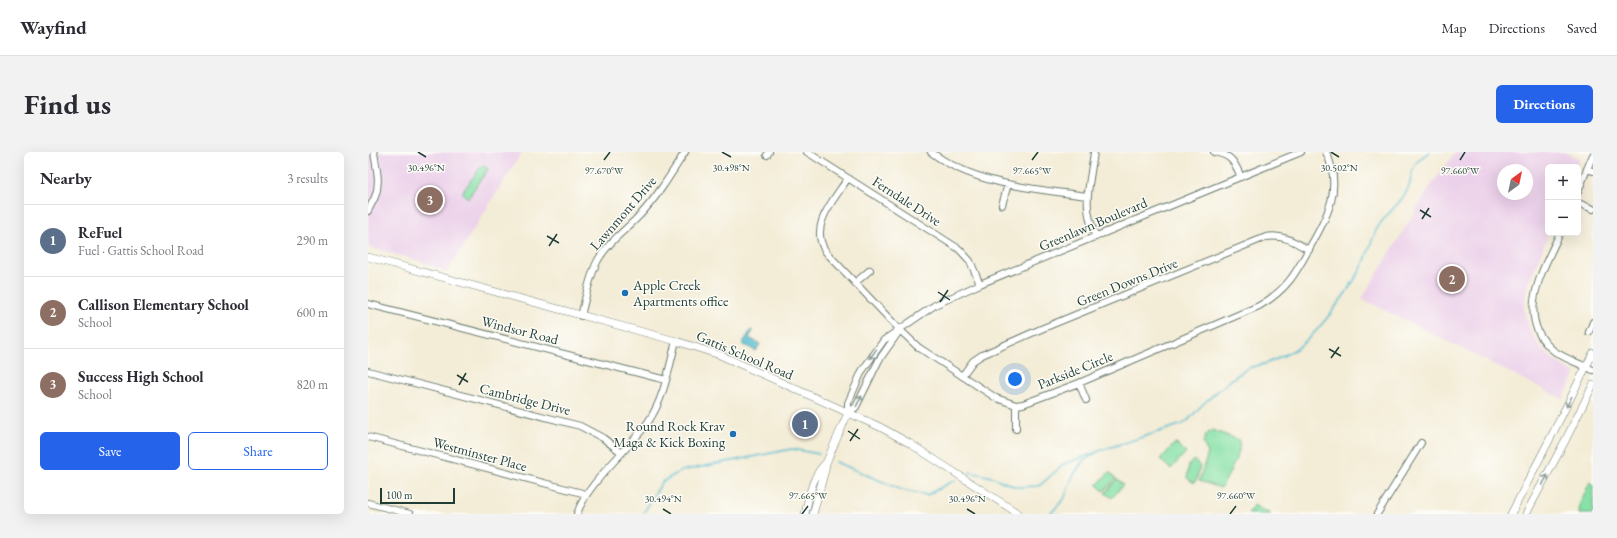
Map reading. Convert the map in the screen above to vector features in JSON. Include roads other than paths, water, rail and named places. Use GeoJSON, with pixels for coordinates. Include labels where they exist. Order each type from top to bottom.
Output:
{"type":"FeatureCollection","features":[{"type":"Feature","properties":{"kind":"main road","name":"Gattis School Road"},"geometry":{"type":"LineString","coordinates":[[368,257],[676,341],[720,355],[880,427],[909,443],[1019,514]]}},
{"type":"Feature","properties":{"kind":"main road"},"geometry":{"type":"LineString","coordinates":[[1511,514],[1590,368],[1593,353]]}},
{"type":"Feature","properties":{"kind":"main road"},"geometry":{"type":"LineString","coordinates":[[1526,514],[1562,448],[1593,385]]}},
{"type":"Feature","properties":{"kind":"main road","name":"Greenlawn Boulevard"},"geometry":{"type":"LineString","coordinates":[[813,514],[826,463],[848,413]]}},
{"type":"Feature","properties":{"kind":"main road","name":"Greenlawn Boulevard"},"geometry":{"type":"LineString","coordinates":[[805,514],[815,478],[820,468],[826,463]]}},
{"type":"Feature","properties":{"kind":"street"},"geometry":{"type":"LineString","coordinates":[[368,211],[374,199],[378,184],[374,152]]}},
{"type":"Feature","properties":{"kind":"street","name":"Lawnmont Drive"},"geometry":{"type":"LineString","coordinates":[[581,316],[594,269],[602,254],[613,240],[640,215],[654,199],[685,152]]}},
{"type":"Feature","properties":{"kind":"street","name":"Ferndale Drive"},"geometry":{"type":"LineString","coordinates":[[807,152],[959,249],[970,261],[980,284]]}},
{"type":"Feature","properties":{"kind":"street"},"geometry":{"type":"LineString","coordinates":[[931,152],[956,166],[1008,184],[1087,196]]}},
{"type":"Feature","properties":{"kind":"street"},"geometry":{"type":"LineString","coordinates":[[1094,152],[1087,196],[1089,217],[1096,237]]}},
{"type":"Feature","properties":{"kind":"street"},"geometry":{"type":"LineString","coordinates":[[1214,152],[1231,159],[1236,165],[1240,177]]}},
{"type":"Feature","properties":{"kind":"street","name":"Greenlawn Boulevard"},"geometry":{"type":"LineString","coordinates":[[848,413],[848,403],[866,364],[884,340],[935,305],[980,284],[1301,152]]}},
{"type":"Feature","properties":{"kind":"street","name":"Parkside Circle"},"geometry":{"type":"LineString","coordinates":[[1016,405],[1023,404],[1079,383],[1267,301],[1289,282],[1326,219],[1332,202],[1333,175],[1326,152]]}},
{"type":"Feature","properties":{"kind":"street"},"geometry":{"type":"LineString","coordinates":[[1581,186],[1590,170],[1593,155]]}},
{"type":"Feature","properties":{"kind":"street"},"geometry":{"type":"LineString","coordinates":[[848,178],[823,218],[820,226],[819,237],[822,247],[900,330],[918,347],[996,398],[1016,405],[1016,429]]}},
{"type":"Feature","properties":{"kind":"street"},"geometry":{"type":"LineString","coordinates":[[1002,206],[1008,184]]}},
{"type":"Feature","properties":{"kind":"street"},"geometry":{"type":"LineString","coordinates":[[1581,204],[1593,209]]}},
{"type":"Feature","properties":{"kind":"street","name":"Green Downs Drive"},"geometry":{"type":"LineString","coordinates":[[962,376],[973,361],[982,355],[1041,329],[1266,237],[1280,236],[1287,238],[1309,250]]}},
{"type":"Feature","properties":{"kind":"street"},"geometry":{"type":"LineString","coordinates":[[1559,236],[1536,289],[1533,303],[1534,318],[1541,336],[1555,352],[1590,368]]}},
{"type":"Feature","properties":{"kind":"street"},"geometry":{"type":"LineString","coordinates":[[855,283],[870,270]]}},
{"type":"Feature","properties":{"kind":"street","name":"Windsor Road"},"geometry":{"type":"LineString","coordinates":[[368,304],[666,380]]}},
{"type":"Feature","properties":{"kind":"street"},"geometry":{"type":"LineString","coordinates":[[1589,332],[1593,322]]}},
{"type":"Feature","properties":{"kind":"street","name":"Greenlawn Boulevard"},"geometry":{"type":"LineString","coordinates":[[848,413],[856,407],[879,360],[900,330]]}},
{"type":"Feature","properties":{"kind":"street"},"geometry":{"type":"LineString","coordinates":[[577,514],[586,494],[643,429],[653,414],[666,380],[676,341]]}},
{"type":"Feature","properties":{"kind":"street","name":"Cambridge Drive"},"geometry":{"type":"LineString","coordinates":[[368,371],[580,426],[603,438],[622,453]]}},
{"type":"Feature","properties":{"kind":"street"},"geometry":{"type":"LineString","coordinates":[[1079,383],[1086,400]]}},
{"type":"Feature","properties":{"kind":"street","name":"Westminster Place"},"geometry":{"type":"LineString","coordinates":[[368,437],[586,494]]}},
{"type":"Feature","properties":{"kind":"street"},"geometry":{"type":"LineString","coordinates":[[1377,514],[1421,443]]}},
{"type":"Feature","properties":{"kind":"street"},"geometry":{"type":"LineString","coordinates":[[368,503],[410,514]]}},
{"type":"Feature","properties":{"kind":"water"},"geometry":{"type":"Polygon","coordinates":[[[751,330],[753,331],[749,338],[760,344],[756,351],[742,344],[751,330]]]}},
{"type":"Feature","properties":{"kind":"waterway"},"geometry":{"type":"LineString","coordinates":[[1050,514],[1064,499],[1073,476],[1083,461],[1099,451],[1183,424],[1212,396],[1242,372],[1249,368],[1268,363],[1303,344],[1339,303],[1363,266],[1378,227],[1385,217],[1398,204],[1409,187],[1413,168],[1421,158],[1430,152]]}},
{"type":"Feature","properties":{"kind":"waterway"},"geometry":{"type":"LineString","coordinates":[[643,514],[662,482],[681,471],[792,449],[819,454]]}},
{"type":"Feature","properties":{"kind":"waterway"},"geometry":{"type":"LineString","coordinates":[[970,472],[992,477],[1016,487],[1039,486],[1064,464],[1097,452]]}},
{"type":"Feature","properties":{"kind":"waterway"},"geometry":{"type":"LineString","coordinates":[[836,462],[902,490],[927,495],[955,480]]}},
{"type":"Feature","properties":{"kind":"place","name":"Success High School"},"geometry":{"type":"Point","coordinates":[430,200]}},
{"type":"Feature","properties":{"kind":"place","name":"Callison Elementary School"},"geometry":{"type":"Point","coordinates":[1452,279]}},
{"type":"Feature","properties":{"kind":"place","name":"Apple Creek Apartments office"},"geometry":{"type":"Point","coordinates":[625,293]}},
{"type":"Feature","properties":{"kind":"place","name":"ReFuel"},"geometry":{"type":"Point","coordinates":[805,424]}},
{"type":"Feature","properties":{"kind":"place","name":"Round Rock Krav Maga & Kick Boxing"},"geometry":{"type":"Point","coordinates":[733,434]}}]}
